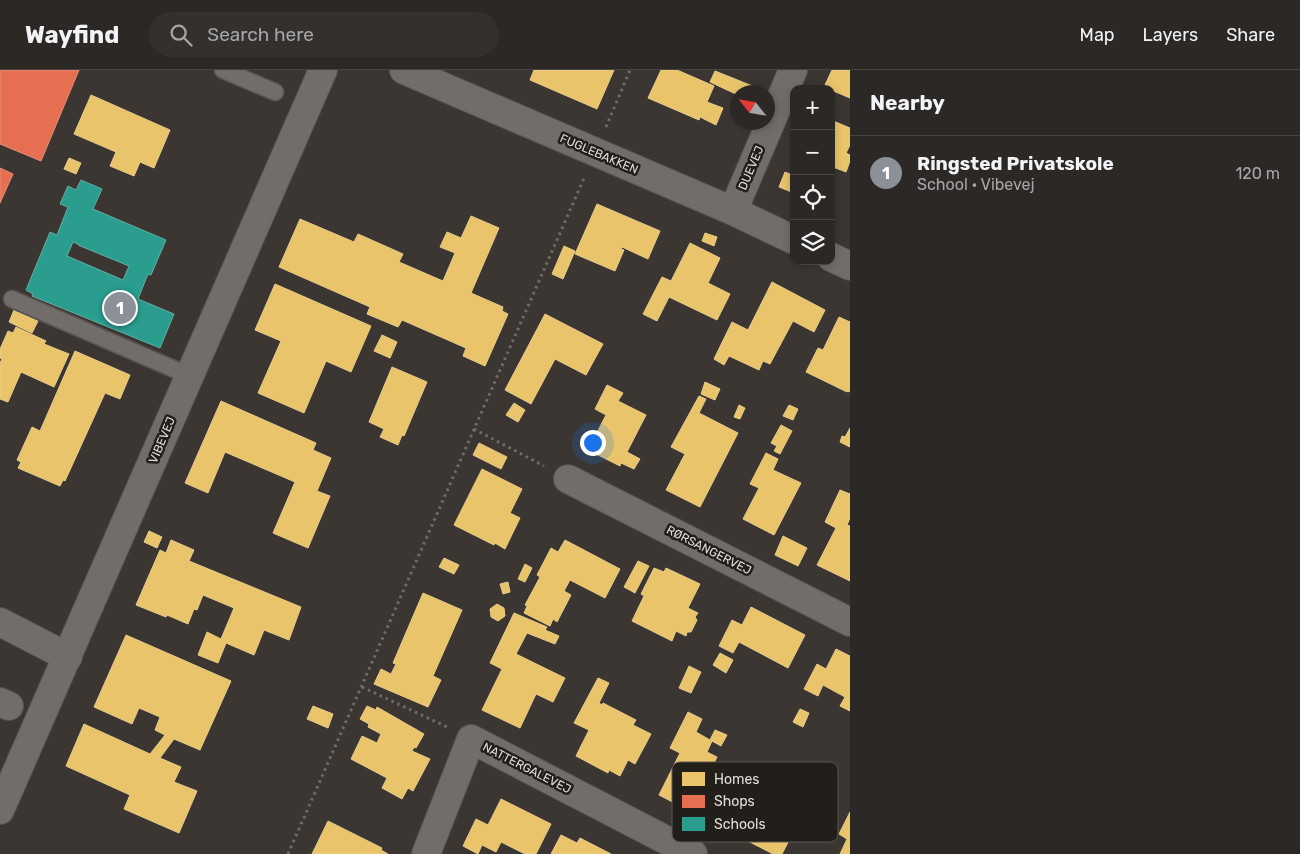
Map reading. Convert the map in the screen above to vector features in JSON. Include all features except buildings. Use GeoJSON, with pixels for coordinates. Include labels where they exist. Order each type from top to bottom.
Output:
{"type":"FeatureCollection","features":[{"type":"Feature","properties":{"kind":"street","name":"VIBEVEJ"},"geometry":{"type":"LineString","coordinates":[[0,810],[323,70]]}},
{"type":"Feature","properties":{"kind":"street","name":"FUGLEBAKKEN"},"geometry":{"type":"LineString","coordinates":[[404,70],[733,211],[790,238]]}},
{"type":"Feature","properties":{"kind":"street","name":"DUEVEJ"},"geometry":{"type":"LineString","coordinates":[[733,211],[793,70]]}},
{"type":"Feature","properties":{"kind":"street"},"geometry":{"type":"LineString","coordinates":[[835,259],[850,266]]}},
{"type":"Feature","properties":{"kind":"street","name":"RØRSANGERVEJ"},"geometry":{"type":"LineString","coordinates":[[568,479],[850,622]]}},
{"type":"Feature","properties":{"kind":"street"},"geometry":{"type":"LineString","coordinates":[[0,622],[68,656]]}},
{"type":"Feature","properties":{"kind":"street","name":"NATTERGALEVEJ"},"geometry":{"type":"LineString","coordinates":[[426,854],[471,739],[693,854]]}},
{"type":"Feature","properties":{"kind":"lane"},"geometry":{"type":"LineString","coordinates":[[223,70],[275,92]]}},
{"type":"Feature","properties":{"kind":"lane"},"geometry":{"type":"LineString","coordinates":[[12,300],[190,376]]}},
{"type":"Feature","properties":{"kind":"path"},"geometry":{"type":"LineString","coordinates":[[288,854],[630,70]]}},
{"type":"Feature","properties":{"kind":"path"},"geometry":{"type":"LineString","coordinates":[[474,429],[568,479]]}},
{"type":"Feature","properties":{"kind":"path"},"geometry":{"type":"LineString","coordinates":[[362,687],[471,739]]}},
{"type":"Feature","properties":{"kind":"place","name":"Ringsted Privatskole"},"geometry":{"type":"Point","coordinates":[120,308]}}]}
